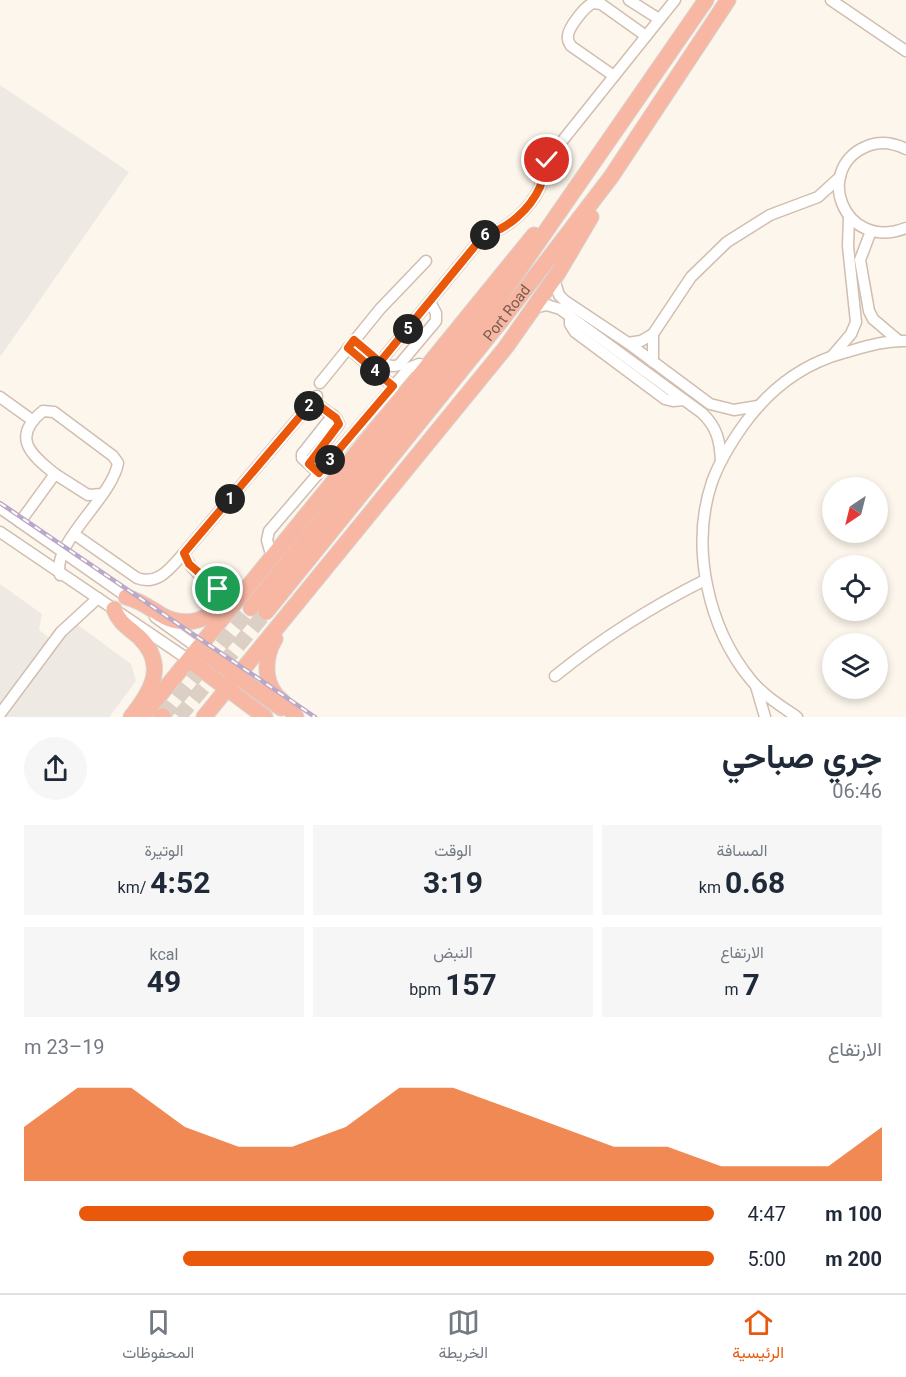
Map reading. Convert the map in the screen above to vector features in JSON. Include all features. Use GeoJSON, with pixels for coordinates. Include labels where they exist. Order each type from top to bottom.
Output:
{"type":"FeatureCollection","features":[{"type":"Feature","properties":{"kind":"highway","name":"Port Road"},"geometry":{"type":"LineString","coordinates":[[706,0],[515,278],[258,610],[501,321],[611,177],[728,0]]}},
{"type":"Feature","properties":{"kind":"highway"},"geometry":{"type":"LineString","coordinates":[[204,717],[506,347],[554,279],[600,201],[611,177]]}},
{"type":"Feature","properties":{"kind":"highway"},"geometry":{"type":"LineString","coordinates":[[142,717],[536,233],[559,214]]}},
{"type":"Feature","properties":{"kind":"highway"},"geometry":{"type":"LineString","coordinates":[[126,597],[144,604],[171,620],[191,622],[216,611],[243,581],[260,573]]}},
{"type":"Feature","properties":{"kind":"highway"},"geometry":{"type":"LineString","coordinates":[[295,717],[274,692],[267,667],[270,647],[296,611],[299,601]]}},
{"type":"Feature","properties":{"kind":"highway"},"geometry":{"type":"LineString","coordinates":[[114,609],[123,624],[146,645],[153,665],[153,680],[148,694],[131,717]]}},
{"type":"Feature","properties":{"kind":"highway"},"geometry":{"type":"LineString","coordinates":[[193,654],[232,682],[295,717]]}},
{"type":"Feature","properties":{"kind":"highway"},"geometry":{"type":"LineString","coordinates":[[232,682],[265,717]]}},
{"type":"Feature","properties":{"kind":"street"},"geometry":{"type":"LineString","coordinates":[[629,0],[659,19]]}},
{"type":"Feature","properties":{"kind":"street"},"geometry":{"type":"LineString","coordinates":[[380,362],[484,235],[494,233],[514,220],[527,206],[540,187],[547,160],[675,0]]}},
{"type":"Feature","properties":{"kind":"street"},"geometry":{"type":"LineString","coordinates":[[831,0],[906,51]]}},
{"type":"Feature","properties":{"kind":"street"},"geometry":{"type":"LineString","coordinates":[[614,76],[571,46],[568,40],[569,31],[585,7],[598,3],[646,36]]}},
{"type":"Feature","properties":{"kind":"street"},"geometry":{"type":"LineString","coordinates":[[906,138],[875,144],[852,155],[844,165],[840,177],[839,196],[849,217],[862,228],[883,233],[906,228]]}},
{"type":"Feature","properties":{"kind":"street"},"geometry":{"type":"LineString","coordinates":[[888,143],[906,149]]}},
{"type":"Feature","properties":{"kind":"street"},"geometry":{"type":"LineString","coordinates":[[628,343],[645,340],[653,334],[680,291],[702,265],[741,232],[770,215],[818,197],[840,177]]}},
{"type":"Feature","properties":{"kind":"street"},"geometry":{"type":"LineString","coordinates":[[818,197],[842,206]]}},
{"type":"Feature","properties":{"kind":"street"},"geometry":{"type":"LineString","coordinates":[[832,356],[851,334],[856,322],[848,246],[849,217]]}},
{"type":"Feature","properties":{"kind":"street"},"geometry":{"type":"LineString","coordinates":[[871,231],[860,260],[869,311],[873,319],[903,341]]}},
{"type":"Feature","properties":{"kind":"street"},"geometry":{"type":"LineString","coordinates":[[320,383],[393,294],[426,261]]}},
{"type":"Feature","properties":{"kind":"street"},"geometry":{"type":"LineString","coordinates":[[554,279],[562,298],[628,343],[710,404],[734,410],[758,406]]}},
{"type":"Feature","properties":{"kind":"street"},"geometry":{"type":"LineString","coordinates":[[351,344],[387,367],[399,365],[435,324],[437,316],[430,302]]}},
{"type":"Feature","properties":{"kind":"street"},"geometry":{"type":"LineString","coordinates":[[534,308],[552,305],[570,316],[702,413],[711,423],[720,441],[721,461]]}},
{"type":"Feature","properties":{"kind":"street"},"geometry":{"type":"LineString","coordinates":[[653,334],[653,362]]}},
{"type":"Feature","properties":{"kind":"street"},"geometry":{"type":"LineString","coordinates":[[797,717],[756,686],[738,664],[715,615],[705,580],[704,528],[712,483],[731,443],[758,406],[796,374],[832,356],[882,343],[903,341]]}},
{"type":"Feature","properties":{"kind":"street"},"geometry":{"type":"LineString","coordinates":[[351,344],[393,386]]}},
{"type":"Feature","properties":{"kind":"street"},"geometry":{"type":"LineString","coordinates":[[272,558],[267,543],[269,531],[412,366],[419,364],[428,366]]}},
{"type":"Feature","properties":{"kind":"street"},"geometry":{"type":"LineString","coordinates":[[0,397],[32,420]]}},
{"type":"Feature","properties":{"kind":"street"},"geometry":{"type":"LineString","coordinates":[[74,534],[137,578],[147,581],[160,577],[184,553],[315,398],[333,416],[302,453],[302,458],[319,473]]}},
{"type":"Feature","properties":{"kind":"street"},"geometry":{"type":"LineString","coordinates":[[60,575],[59,560],[63,551],[102,494],[117,471],[118,463],[113,456],[54,412],[43,411],[32,420],[26,433],[28,448],[36,460],[88,495],[102,494]]}},
{"type":"Feature","properties":{"kind":"street"},"geometry":{"type":"LineString","coordinates":[[13,541],[55,474]]}},
{"type":"Feature","properties":{"kind":"street"},"geometry":{"type":"LineString","coordinates":[[0,508],[126,597],[193,654]]}},
{"type":"Feature","properties":{"kind":"street"},"geometry":{"type":"LineString","coordinates":[[0,532],[60,575],[193,654]]}},
{"type":"Feature","properties":{"kind":"street"},"geometry":{"type":"LineString","coordinates":[[184,553],[189,564],[214,587],[221,590],[234,590]]}},
{"type":"Feature","properties":{"kind":"street"},"geometry":{"type":"LineString","coordinates":[[555,676],[622,626],[705,580]]}},
{"type":"Feature","properties":{"kind":"street"},"geometry":{"type":"LineString","coordinates":[[0,714],[61,632],[98,598]]}},
{"type":"Feature","properties":{"kind":"street"},"geometry":{"type":"LineString","coordinates":[[756,686],[765,717]]}},
{"type":"Feature","properties":{"kind":"shaded area"},"geometry":{"type":"Polygon","coordinates":[[[0,85],[129,172],[0,357],[0,85]]]}},
{"type":"Feature","properties":{"kind":"shaded area"},"geometry":{"type":"Polygon","coordinates":[[[0,584],[42,614],[39,630],[57,644],[74,622],[131,664],[136,681],[109,717],[0,717],[0,584]]]}},
{"type":"Feature","properties":{"kind":"tunnel"},"geometry":{"type":"LineString","coordinates":[[163,716],[251,608]]}},
{"type":"Feature","properties":{"kind":"tunnel"},"geometry":{"type":"LineString","coordinates":[[179,717],[266,612]]}},
{"type":"Feature","properties":{"kind":"railway"},"geometry":{"type":"LineString","coordinates":[[0,503],[315,717]]}},
{"type":"Feature","properties":{"kind":"route"},"geometry":{"type":"LineString","coordinates":[[218,589],[189,564],[184,553],[313,401],[336,418],[339,424],[309,464],[319,473],[393,386],[348,348],[354,340],[380,362],[484,235],[494,233],[514,220],[527,206],[540,187],[547,160]]}}]}
